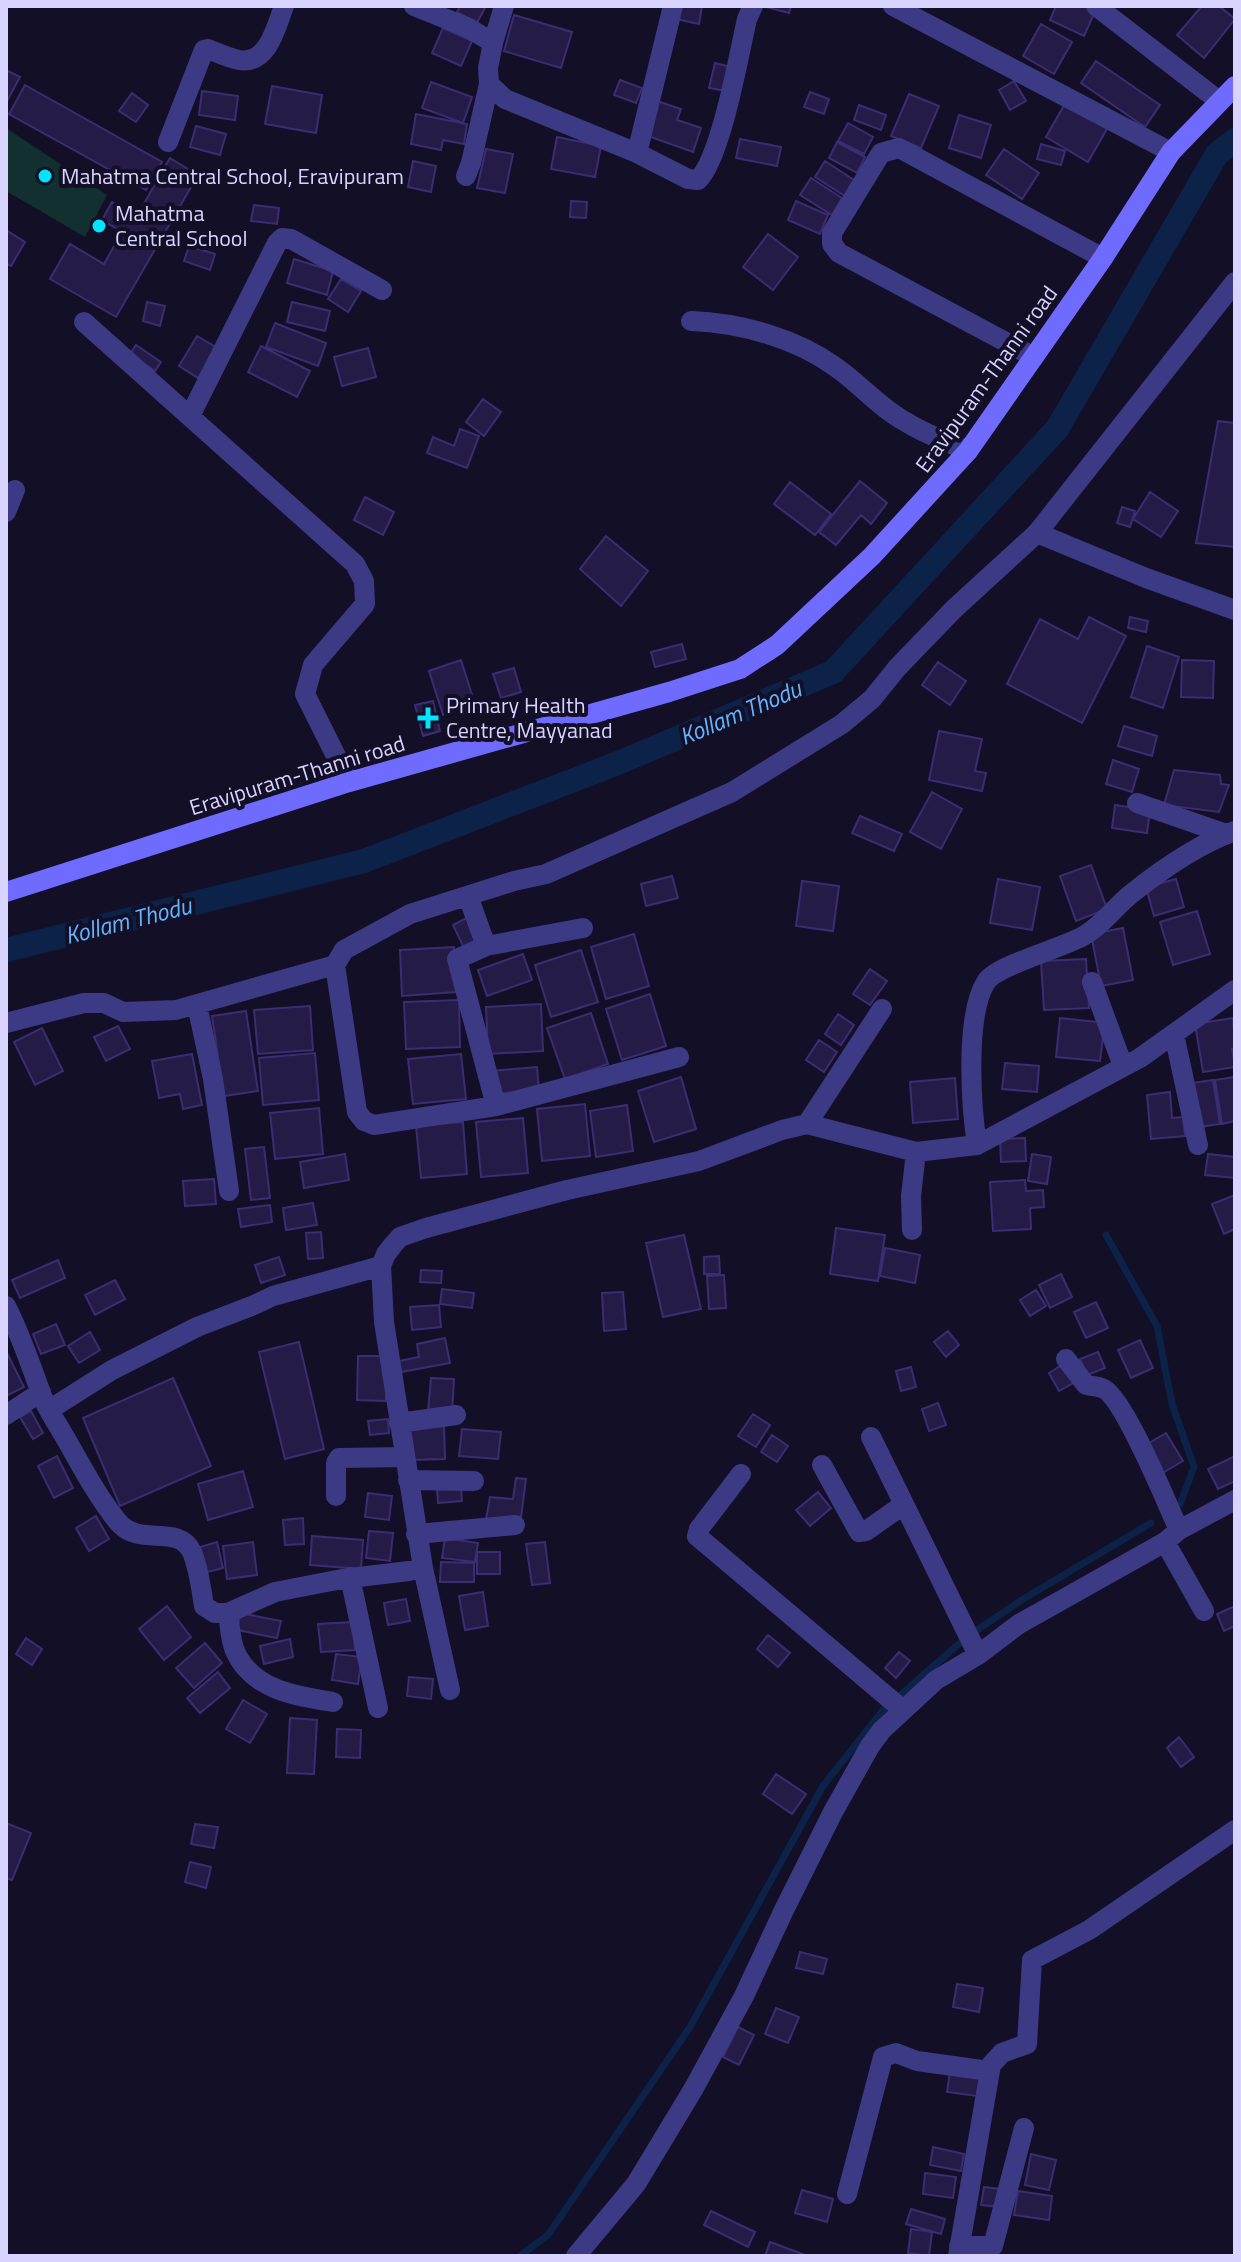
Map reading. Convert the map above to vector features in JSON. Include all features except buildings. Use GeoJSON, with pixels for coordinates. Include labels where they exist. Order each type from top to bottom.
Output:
{"type":"FeatureCollection","features":[{"type":"Feature","properties":{"kind":"main road","name":"Eravipuram-Thanni road"},"geometry":{"type":"LineString","coordinates":[[6,892],[349,782],[669,692],[740,669],[777,645],[872,556],[968,451],[1103,258],[1171,152],[1235,86]]}},
{"type":"Feature","properties":{"kind":"street"},"geometry":{"type":"LineString","coordinates":[[168,142],[204,50],[240,61],[254,60],[266,49],[284,6]]}},
{"type":"Feature","properties":{"kind":"street"},"geometry":{"type":"LineString","coordinates":[[414,6],[462,24],[493,43]]}},
{"type":"Feature","properties":{"kind":"street"},"geometry":{"type":"LineString","coordinates":[[466,176],[489,84],[488,68],[493,43],[504,6]]}},
{"type":"Feature","properties":{"kind":"street"},"geometry":{"type":"LineString","coordinates":[[637,153],[673,6]]}},
{"type":"Feature","properties":{"kind":"street"},"geometry":{"type":"LineString","coordinates":[[489,84],[505,99],[637,153],[688,179],[698,180],[705,173],[717,142],[747,19],[753,6]]}},
{"type":"Feature","properties":{"kind":"street"},"geometry":{"type":"LineString","coordinates":[[893,6],[1171,152]]}},
{"type":"Feature","properties":{"kind":"street"},"geometry":{"type":"LineString","coordinates":[[1096,6],[1219,101]]}},
{"type":"Feature","properties":{"kind":"street"},"geometry":{"type":"LineString","coordinates":[[1034,357],[839,253],[832,244],[832,233],[881,153],[899,148],[1103,258]]}},
{"type":"Feature","properties":{"kind":"street"},"geometry":{"type":"LineString","coordinates":[[190,416],[282,238],[291,239],[382,290]]}},
{"type":"Feature","properties":{"kind":"street"},"geometry":{"type":"LineString","coordinates":[[679,1057],[496,1106],[374,1125],[364,1121],[357,1112],[335,965],[344,950],[410,914],[546,874],[732,792],[842,724],[872,699],[954,609],[1037,533],[1235,282]]}},
{"type":"Feature","properties":{"kind":"street"},"geometry":{"type":"LineString","coordinates":[[691,321],[721,322],[753,329],[817,356],[836,366],[904,422],[968,451]]}},
{"type":"Feature","properties":{"kind":"street"},"geometry":{"type":"LineString","coordinates":[[84,322],[355,564],[364,581],[365,604],[313,665],[305,694],[349,782]]}},
{"type":"Feature","properties":{"kind":"street"},"geometry":{"type":"LineString","coordinates":[[6,512],[15,490]]}},
{"type":"Feature","properties":{"kind":"street"},"geometry":{"type":"LineString","coordinates":[[1037,533],[1146,578],[1235,610]]}},
{"type":"Feature","properties":{"kind":"street"},"geometry":{"type":"LineString","coordinates":[[1137,803],[1231,832]]}},
{"type":"Feature","properties":{"kind":"street"},"geometry":{"type":"LineString","coordinates":[[977,1145],[971,1098],[972,1065],[976,1004],[987,979],[1086,935],[1129,895],[1188,855],[1231,832]]}},
{"type":"Feature","properties":{"kind":"street"},"geometry":{"type":"LineString","coordinates":[[468,896],[486,946]]}},
{"type":"Feature","properties":{"kind":"street"},"geometry":{"type":"LineString","coordinates":[[496,1106],[457,959],[486,946],[583,928]]}},
{"type":"Feature","properties":{"kind":"street"},"geometry":{"type":"LineString","coordinates":[[6,1023],[84,1003],[104,1003],[123,1012],[176,1010],[335,965]]}},
{"type":"Feature","properties":{"kind":"street"},"geometry":{"type":"LineString","coordinates":[[1092,982],[1123,1066]]}},
{"type":"Feature","properties":{"kind":"street"},"geometry":{"type":"LineString","coordinates":[[450,1690],[416,1534],[384,1322],[381,1266],[400,1237],[567,1190],[699,1161],[782,1130],[807,1124],[916,1152],[977,1145],[1140,1058],[1235,990]]}},
{"type":"Feature","properties":{"kind":"street"},"geometry":{"type":"LineString","coordinates":[[197,1005],[213,1079],[229,1191]]}},
{"type":"Feature","properties":{"kind":"street"},"geometry":{"type":"LineString","coordinates":[[807,1124],[882,1009]]}},
{"type":"Feature","properties":{"kind":"street"},"geometry":{"type":"LineString","coordinates":[[1174,1034],[1198,1145]]}},
{"type":"Feature","properties":{"kind":"street"},"geometry":{"type":"LineString","coordinates":[[912,1230],[911,1196],[916,1152]]}},
{"type":"Feature","properties":{"kind":"street"},"geometry":{"type":"LineString","coordinates":[[6,1415],[45,1401],[197,1327],[273,1296],[381,1266]]}},
{"type":"Feature","properties":{"kind":"street"},"geometry":{"type":"LineString","coordinates":[[6,1306],[21,1336],[45,1401],[85,1475],[120,1525],[141,1536],[178,1538],[191,1549],[204,1606],[215,1613],[228,1613],[275,1592],[350,1577],[423,1568]]}},
{"type":"Feature","properties":{"kind":"street"},"geometry":{"type":"LineString","coordinates":[[1066,1359],[1086,1385],[1103,1388],[1115,1398],[1126,1417],[1204,1611]]}},
{"type":"Feature","properties":{"kind":"street"},"geometry":{"type":"LineString","coordinates":[[399,1423],[456,1415]]}},
{"type":"Feature","properties":{"kind":"street"},"geometry":{"type":"LineString","coordinates":[[871,1437],[978,1655]]}},
{"type":"Feature","properties":{"kind":"street"},"geometry":{"type":"LineString","coordinates":[[336,1496],[336,1463],[339,1458],[405,1457]]}},
{"type":"Feature","properties":{"kind":"street"},"geometry":{"type":"LineString","coordinates":[[822,1465],[859,1532],[866,1531],[903,1505]]}},
{"type":"Feature","properties":{"kind":"street"},"geometry":{"type":"LineString","coordinates":[[741,1474],[699,1529],[697,1536],[903,1710]]}},
{"type":"Feature","properties":{"kind":"street"},"geometry":{"type":"LineString","coordinates":[[408,1480],[474,1481]]}},
{"type":"Feature","properties":{"kind":"street"},"geometry":{"type":"LineString","coordinates":[[576,2256],[636,2184],[694,2088],[744,1996],[840,1798],[882,1730],[936,1680],[978,1655],[1019,1624],[1235,1500]]}},
{"type":"Feature","properties":{"kind":"street"},"geometry":{"type":"LineString","coordinates":[[416,1534],[515,1525]]}},
{"type":"Feature","properties":{"kind":"street"},"geometry":{"type":"LineString","coordinates":[[350,1577],[378,1708]]}},
{"type":"Feature","properties":{"kind":"street"},"geometry":{"type":"LineString","coordinates":[[228,1613],[235,1650],[246,1670],[278,1691],[333,1702]]}},
{"type":"Feature","properties":{"kind":"street"},"geometry":{"type":"LineString","coordinates":[[1024,2128],[993,2246],[958,2251],[989,2071],[1002,2053],[1027,2044],[1032,1960],[1089,1930],[1235,1830]]}},
{"type":"Feature","properties":{"kind":"street"},"geometry":{"type":"LineString","coordinates":[[847,2194],[883,2057],[896,2053],[917,2061],[989,2071]]}},
{"type":"Feature","properties":{"kind":"green space"},"geometry":{"type":"Polygon","coordinates":[[[6,128],[107,195],[85,237],[6,191],[6,128]]]}},
{"type":"Feature","properties":{"kind":"waterway","name":"Kollam Thodu"},"geometry":{"type":"LineString","coordinates":[[6,950],[364,861],[618,763],[833,672],[1057,429],[1217,154],[1235,140]]}},
{"type":"Feature","properties":{"kind":"waterway"},"geometry":{"type":"LineString","coordinates":[[1106,1235],[1157,1326],[1172,1404],[1194,1467],[1180,1504]]}},
{"type":"Feature","properties":{"kind":"waterway"},"geometry":{"type":"LineString","coordinates":[[977,1630],[1151,1523]]}},
{"type":"Feature","properties":{"kind":"waterway"},"geometry":{"type":"LineString","coordinates":[[896,1699],[960,1643]]}},
{"type":"Feature","properties":{"kind":"waterway"},"geometry":{"type":"LineString","coordinates":[[520,2256],[548,2235],[690,2027],[823,1786],[884,1709]]}},
{"type":"Feature","properties":{"kind":"place","name":"Mahatma Central School, Eravipuram"},"geometry":{"type":"Point","coordinates":[45,176]}},
{"type":"Feature","properties":{"kind":"place","name":"Mahatma Central School"},"geometry":{"type":"Point","coordinates":[99,226]}},
{"type":"Feature","properties":{"kind":"place","name":"Primary Health Centre, Mayyanad"},"geometry":{"type":"Point","coordinates":[428,718]}}]}
